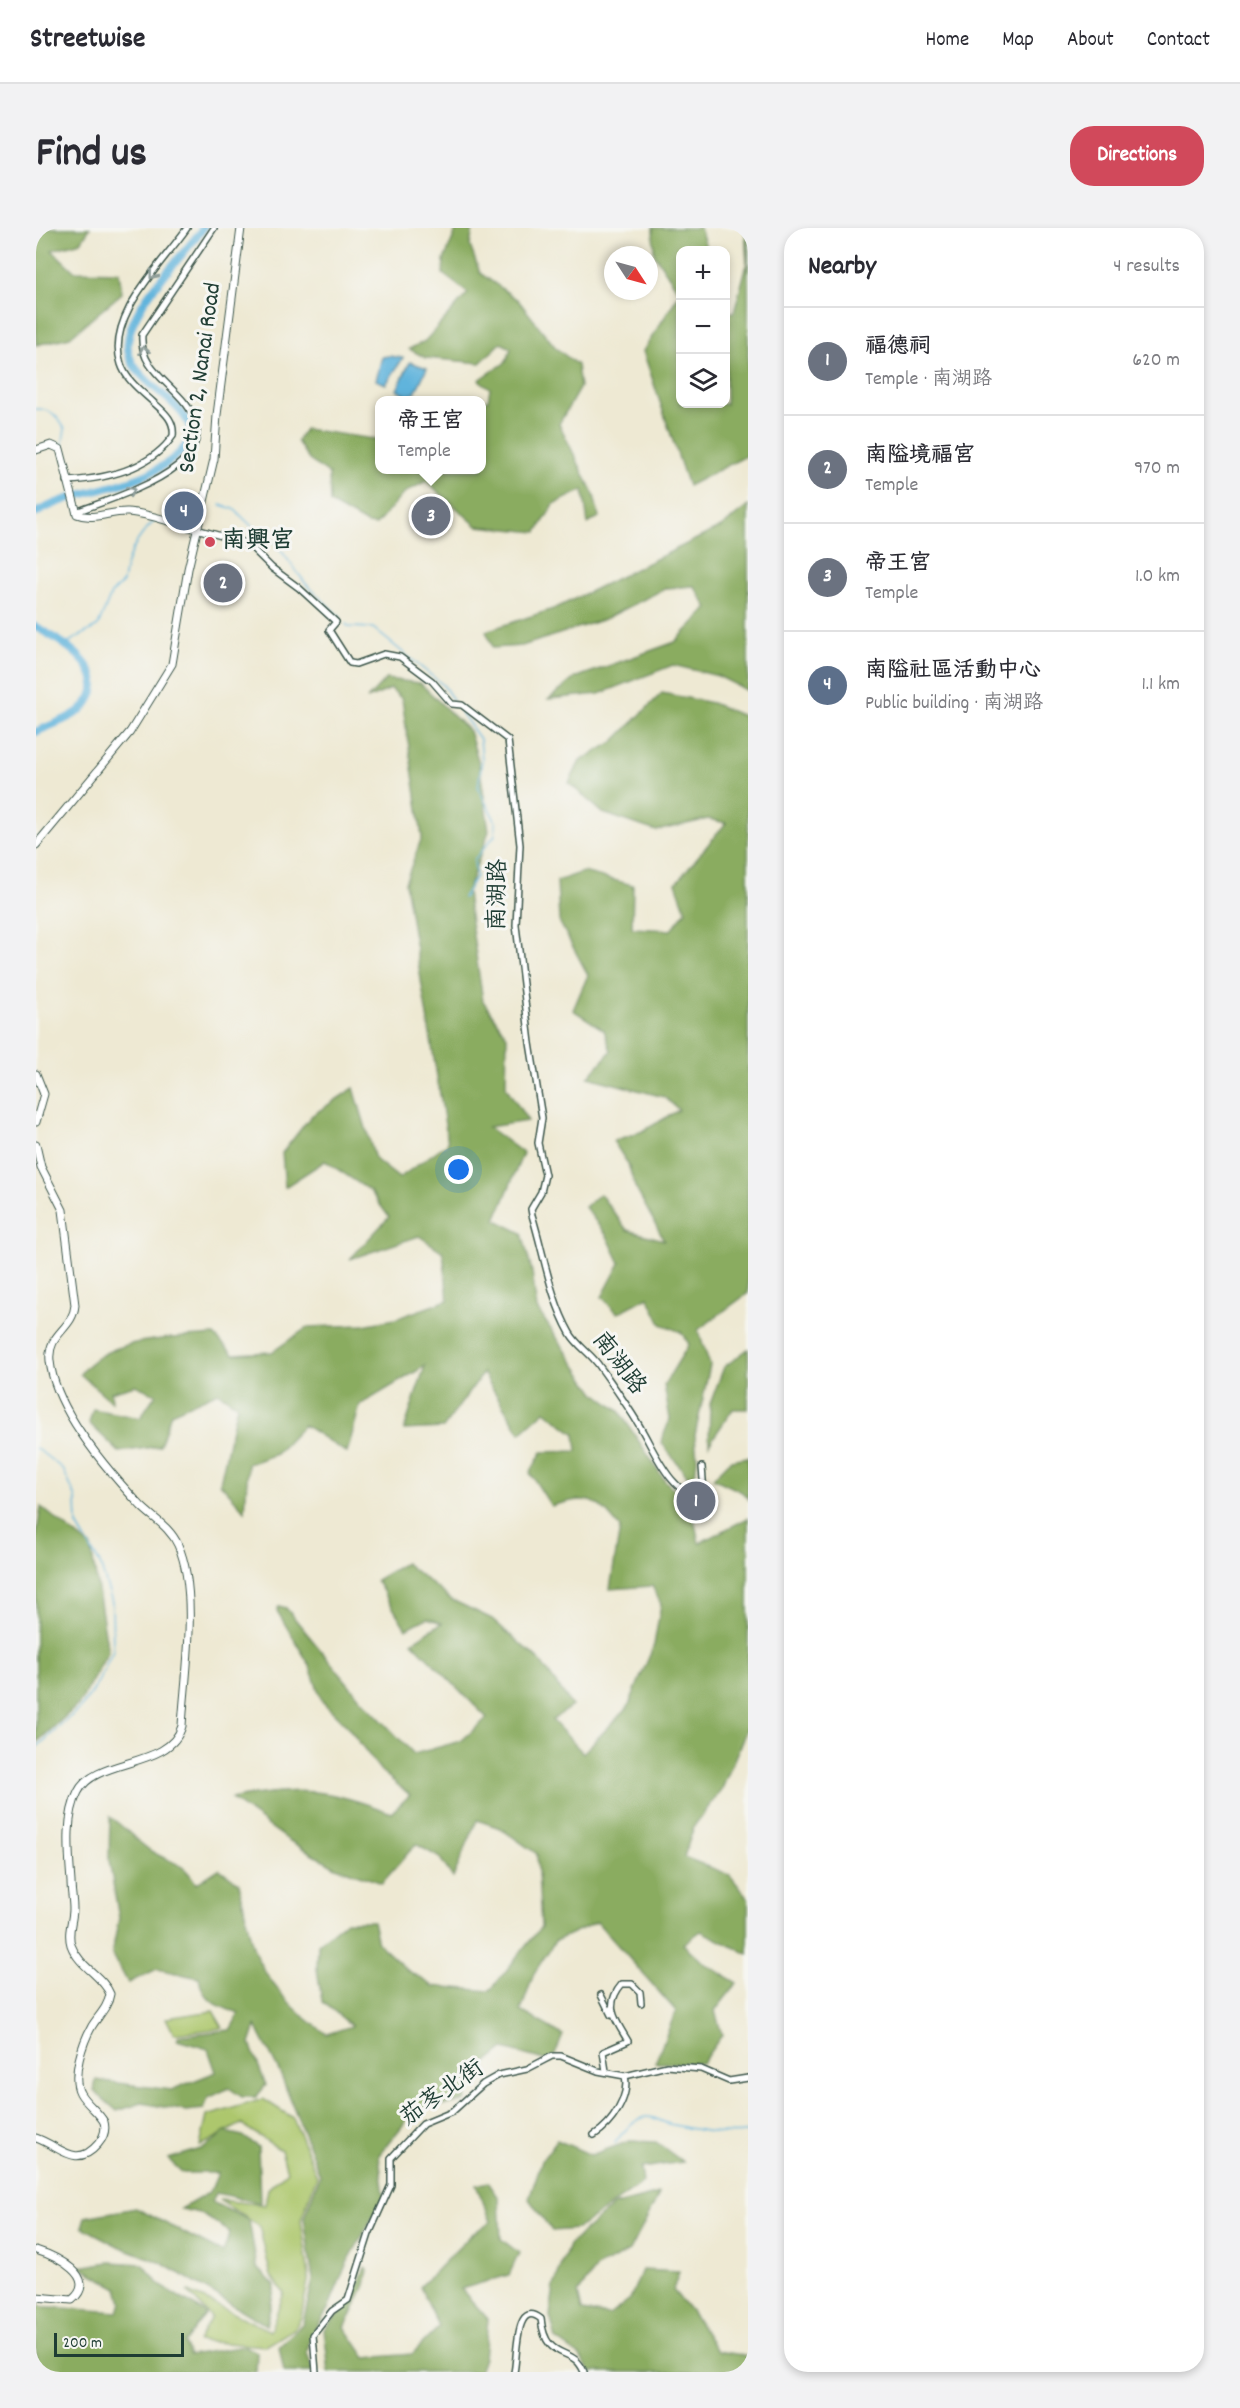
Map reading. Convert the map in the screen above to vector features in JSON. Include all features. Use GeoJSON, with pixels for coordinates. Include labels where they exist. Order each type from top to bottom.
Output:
{"type":"FeatureCollection","features":[{"type":"Feature","properties":{"kind":"street"},"geometry":{"type":"LineString","coordinates":[[67,481],[97,480],[148,460],[173,436],[174,428],[170,418],[133,384],[121,365],[117,345],[122,321],[137,295],[187,228]]}},
{"type":"Feature","properties":{"kind":"street"},"geometry":{"type":"LineString","coordinates":[[36,450],[51,445],[60,449],[76,512],[153,482],[184,461],[192,450],[197,429],[195,417],[187,404],[148,365],[142,354],[142,335],[214,228]]}},
{"type":"Feature","properties":{"kind":"street","name":"Section 2, Nanai Road"},"geometry":{"type":"LineString","coordinates":[[36,845],[130,732],[164,679],[176,647],[196,529],[214,459],[241,228]]}},
{"type":"Feature","properties":{"kind":"street","name":"南湖路"},"geometry":{"type":"LineString","coordinates":[[76,512],[88,518],[115,512],[144,514],[239,539],[253,547],[272,568],[299,588],[336,622],[329,630],[350,663],[356,664],[384,654],[400,657],[432,681],[452,704],[462,705],[508,740],[520,845],[516,925],[530,1043],[542,1118],[538,1143],[545,1175],[541,1192],[531,1209],[532,1215],[553,1292],[570,1334],[600,1366],[643,1431],[664,1471],[683,1489],[696,1496],[703,1496],[702,1467]]}},
{"type":"Feature","properties":{"kind":"street"},"geometry":{"type":"LineString","coordinates":[[36,1074],[44,1094],[36,1122]]}},
{"type":"Feature","properties":{"kind":"street"},"geometry":{"type":"LineString","coordinates":[[36,1145],[44,1172],[63,1210],[75,1305],[71,1320],[56,1336],[51,1347],[50,1363],[55,1382],[79,1430],[142,1506],[174,1537],[181,1552],[190,1604],[182,1726],[178,1737],[169,1746],[144,1758],[89,1779],[78,1790],[73,1805],[69,1857],[73,1910],[69,1935],[79,1960],[110,1994],[109,2002],[88,2033],[77,2075],[77,2085],[81,2094],[104,2122],[104,2135],[90,2153],[80,2156],[62,2151],[36,2138]]}},
{"type":"Feature","properties":{"kind":"street"},"geometry":{"type":"LineString","coordinates":[[612,2017],[615,1994],[625,1982],[638,1987],[641,2003]]}},
{"type":"Feature","properties":{"kind":"street"},"geometry":{"type":"LineString","coordinates":[[601,1995],[628,2041],[603,2052],[606,2071]]}},
{"type":"Feature","properties":{"kind":"street","name":"茄苳北街"},"geometry":{"type":"LineString","coordinates":[[316,2372],[314,2335],[332,2312],[348,2300],[369,2234],[390,2185],[392,2158],[423,2124],[452,2112],[483,2084],[499,2075],[527,2069],[552,2056],[561,2055],[580,2066],[598,2072],[606,2071],[625,2076],[667,2066],[701,2068],[729,2081],[748,2078]]}},
{"type":"Feature","properties":{"kind":"street"},"geometry":{"type":"LineString","coordinates":[[594,2135],[601,2131],[619,2109],[627,2083],[625,2076]]}},
{"type":"Feature","properties":{"kind":"street"},"geometry":{"type":"LineString","coordinates":[[36,2250],[58,2259],[77,2272],[80,2277],[78,2292],[72,2300],[36,2297]]}},
{"type":"Feature","properties":{"kind":"street"},"geometry":{"type":"LineString","coordinates":[[514,2372],[520,2322],[533,2315],[541,2319],[544,2338],[549,2346],[577,2361],[584,2372]]}},
{"type":"Feature","properties":{"kind":"green space"},"geometry":{"type":"Polygon","coordinates":[[[36,228],[90,228],[81,242],[52,250],[74,271],[119,272],[122,293],[70,337],[36,345],[36,228]]]}},
{"type":"Feature","properties":{"kind":"green space"},"geometry":{"type":"Polygon","coordinates":[[[457,228],[473,228],[470,246],[480,273],[518,300],[556,348],[577,365],[580,387],[559,424],[594,495],[599,517],[588,524],[583,490],[554,504],[537,532],[477,526],[426,481],[404,493],[376,525],[367,524],[330,503],[329,474],[309,460],[297,441],[305,429],[375,439],[375,474],[486,474],[486,401],[490,388],[479,380],[506,362],[511,348],[501,343],[480,363],[426,358],[409,349],[425,341],[468,293],[443,274],[444,260],[457,228]]]}},
{"type":"Feature","properties":{"kind":"green space"},"geometry":{"type":"Polygon","coordinates":[[[653,228],[700,228],[706,246],[676,246],[676,287],[658,260],[658,246],[654,246],[653,228]]]}},
{"type":"Feature","properties":{"kind":"green space"},"geometry":{"type":"Polygon","coordinates":[[[745,228],[748,228],[748,455],[688,486],[643,351],[676,299],[676,408],[730,408],[730,312],[734,312],[747,264],[745,228]]]}},
{"type":"Feature","properties":{"kind":"green space"},"geometry":{"type":"Polygon","coordinates":[[[748,506],[748,691],[718,676],[673,665],[599,694],[549,699],[575,678],[675,642],[708,608],[694,586],[666,588],[605,619],[522,646],[493,648],[486,631],[556,608],[721,527],[748,506]]]}},
{"type":"Feature","properties":{"kind":"green space"},"geometry":{"type":"Polygon","coordinates":[[[386,679],[420,683],[469,731],[479,763],[489,831],[467,892],[471,922],[483,1001],[507,1036],[506,1087],[528,1121],[488,1127],[523,1153],[496,1220],[522,1233],[532,1272],[537,1309],[594,1392],[619,1411],[665,1481],[691,1504],[699,1543],[748,1518],[748,1726],[722,1789],[694,1826],[684,1857],[730,1875],[748,1898],[748,1954],[701,1931],[683,1944],[705,1964],[737,1983],[715,2011],[722,2035],[702,2063],[655,2063],[676,2011],[597,1922],[555,1941],[534,1973],[521,2011],[563,2035],[552,2062],[504,2049],[470,2076],[465,2101],[416,2109],[379,2155],[384,2197],[346,2265],[328,2309],[312,2333],[307,2352],[313,2372],[284,2372],[279,2347],[303,2323],[313,2280],[304,2218],[320,2175],[280,2073],[256,2026],[250,2044],[266,2085],[256,2097],[242,2097],[229,2088],[208,2098],[204,2109],[186,2111],[142,2103],[117,2111],[94,2091],[96,2080],[171,2090],[216,2072],[208,2049],[177,2040],[179,2036],[230,2030],[239,2014],[208,1998],[199,1978],[157,1969],[128,1983],[112,1953],[119,1918],[109,1860],[110,1817],[151,1851],[187,1871],[196,1884],[219,1869],[239,1883],[253,1947],[265,1973],[304,2017],[327,2034],[352,2026],[322,2001],[317,1969],[318,1944],[346,1921],[373,1921],[378,1943],[407,1970],[433,1986],[490,1991],[541,1927],[537,1854],[500,1828],[477,1820],[453,1878],[440,1858],[416,1844],[382,1883],[336,1867],[290,1841],[231,1799],[275,1792],[312,1792],[349,1798],[391,1813],[410,1795],[381,1771],[347,1726],[322,1701],[309,1664],[277,1611],[279,1606],[286,1608],[360,1698],[414,1754],[461,1741],[487,1718],[412,1642],[442,1623],[427,1618],[406,1629],[376,1580],[405,1563],[452,1600],[492,1619],[540,1661],[572,1706],[552,1720],[583,1753],[628,1707],[654,1645],[661,1604],[652,1586],[610,1589],[620,1528],[604,1510],[591,1501],[583,1500],[551,1506],[530,1473],[542,1452],[577,1451],[575,1434],[545,1411],[520,1433],[483,1373],[443,1428],[404,1430],[425,1366],[360,1405],[347,1453],[304,1425],[276,1454],[248,1464],[245,1511],[220,1483],[237,1405],[218,1392],[171,1413],[160,1446],[119,1452],[89,1423],[93,1409],[140,1418],[156,1394],[135,1385],[111,1392],[112,1402],[80,1374],[107,1352],[124,1346],[161,1339],[214,1335],[233,1354],[272,1352],[308,1327],[363,1325],[395,1319],[448,1300],[443,1252],[419,1236],[350,1259],[389,1217],[370,1191],[325,1161],[285,1187],[282,1153],[311,1116],[354,1088],[375,1159],[399,1178],[448,1143],[405,883],[422,837],[402,699],[391,689],[367,699],[386,679]]]}},
{"type":"Feature","properties":{"kind":"green space"},"geometry":{"type":"Polygon","coordinates":[[[662,693],[712,703],[748,718],[748,1293],[698,1330],[710,1365],[695,1435],[697,1459],[694,1485],[661,1442],[670,1419],[664,1385],[689,1344],[681,1332],[661,1324],[648,1297],[618,1313],[602,1297],[620,1263],[607,1236],[585,1207],[600,1194],[627,1230],[664,1240],[635,1187],[628,1164],[613,1141],[643,1131],[679,1110],[664,1097],[588,1077],[611,1051],[604,1030],[573,1010],[588,975],[559,921],[557,881],[583,872],[633,885],[632,928],[671,930],[686,911],[676,883],[726,823],[708,819],[656,831],[603,813],[569,783],[580,761],[613,742],[662,693]]]}},
{"type":"Feature","properties":{"kind":"green space"},"geometry":{"type":"Polygon","coordinates":[[[748,1349],[748,1409],[733,1409],[709,1444],[710,1404],[724,1367],[748,1349]]]}},
{"type":"Feature","properties":{"kind":"green space"},"geometry":{"type":"Polygon","coordinates":[[[748,1457],[748,1499],[742,1492],[713,1478],[731,1460],[748,1457]]]}},
{"type":"Feature","properties":{"kind":"green space"},"geometry":{"type":"Polygon","coordinates":[[[41,1507],[91,1547],[108,1652],[79,1704],[36,1743],[36,1538],[41,1507]]]}},
{"type":"Feature","properties":{"kind":"green space"},"geometry":{"type":"Polygon","coordinates":[[[213,2011],[223,2028],[174,2034],[166,2018],[213,2011]]]}},
{"type":"Feature","properties":{"kind":"green space"},"geometry":{"type":"Polygon","coordinates":[[[263,2099],[293,2118],[317,2176],[301,2220],[309,2276],[301,2318],[294,2329],[266,2346],[198,2341],[211,2317],[187,2291],[270,2331],[284,2293],[271,2276],[259,2226],[219,2200],[265,2205],[268,2189],[287,2171],[281,2150],[241,2124],[200,2146],[207,2116],[263,2099]]]}},
{"type":"Feature","properties":{"kind":"green space"},"geometry":{"type":"Polygon","coordinates":[[[225,2132],[243,2136],[258,2147],[260,2203],[216,2193],[212,2202],[249,2220],[257,2267],[275,2286],[266,2325],[162,2263],[116,2245],[82,2227],[85,2217],[136,2208],[223,2253],[230,2232],[200,2213],[181,2209],[210,2192],[218,2173],[183,2173],[168,2159],[204,2148],[225,2132]]]}},
{"type":"Feature","properties":{"kind":"green space"},"geometry":{"type":"Polygon","coordinates":[[[557,2140],[591,2155],[630,2141],[656,2142],[683,2162],[641,2168],[643,2183],[577,2229],[552,2231],[529,2199],[542,2160],[557,2140]]]}},
{"type":"Feature","properties":{"kind":"green space"},"geometry":{"type":"Polygon","coordinates":[[[488,2182],[499,2198],[501,2239],[519,2253],[509,2275],[461,2289],[488,2319],[484,2358],[479,2372],[329,2372],[324,2329],[354,2296],[365,2267],[368,2270],[365,2285],[345,2327],[366,2358],[412,2354],[439,2327],[420,2287],[472,2234],[491,2221],[476,2185],[488,2182]]]}},
{"type":"Feature","properties":{"kind":"green space"},"geometry":{"type":"Polygon","coordinates":[[[659,2194],[630,2251],[596,2268],[578,2293],[582,2311],[609,2315],[630,2299],[642,2270],[679,2272],[673,2290],[699,2322],[717,2351],[748,2356],[748,2372],[590,2372],[580,2356],[556,2339],[550,2316],[554,2286],[569,2245],[613,2206],[659,2194]]]}},
{"type":"Feature","properties":{"kind":"green space"},"geometry":{"type":"Polygon","coordinates":[[[110,2262],[142,2264],[161,2286],[206,2313],[184,2343],[189,2355],[245,2346],[257,2352],[256,2372],[36,2372],[36,2306],[117,2312],[122,2303],[118,2288],[80,2267],[110,2262]]]}},
{"type":"Feature","properties":{"kind":"water"},"geometry":{"type":"Polygon","coordinates":[[[382,357],[403,358],[386,384],[376,380],[382,357]]]}},
{"type":"Feature","properties":{"kind":"water"},"geometry":{"type":"Polygon","coordinates":[[[410,362],[427,368],[415,393],[408,396],[397,390],[410,362]]]}},
{"type":"Feature","properties":{"kind":"waterway"},"geometry":{"type":"LineString","coordinates":[[36,513],[68,499],[134,480],[164,465],[185,447],[190,431],[185,417],[141,375],[130,359],[128,341],[132,326],[148,296],[203,228]]}},
{"type":"Feature","properties":{"kind":"waterway"},"geometry":{"type":"LineString","coordinates":[[36,409],[50,412],[62,424],[65,429],[62,447]]}},
{"type":"Feature","properties":{"kind":"waterway"},"geometry":{"type":"LineString","coordinates":[[221,505],[234,509],[262,536],[274,541],[306,584],[341,618]]}},
{"type":"Feature","properties":{"kind":"waterway"},"geometry":{"type":"LineString","coordinates":[[65,644],[98,626],[111,594],[123,582],[133,549],[154,521]]}},
{"type":"Feature","properties":{"kind":"waterway"},"geometry":{"type":"LineString","coordinates":[[346,624],[349,627],[373,628],[443,685],[453,700]]}},
{"type":"Feature","properties":{"kind":"waterway"},"geometry":{"type":"LineString","coordinates":[[36,627],[69,647],[88,667],[93,678],[93,690],[84,707],[64,720],[36,732]]}},
{"type":"Feature","properties":{"kind":"waterway"},"geometry":{"type":"LineString","coordinates":[[458,708],[480,739],[482,760],[478,788],[496,822],[495,835],[474,860],[476,876],[463,898]]}},
{"type":"Feature","properties":{"kind":"waterway"},"geometry":{"type":"LineString","coordinates":[[36,1448],[63,1469],[76,1498],[77,1525],[100,1564],[112,1602],[113,1651],[95,1688],[82,1706],[36,1748]]}},
{"type":"Feature","properties":{"kind":"waterway"},"geometry":{"type":"LineString","coordinates":[[615,2143],[630,2125],[645,2117],[709,2131],[748,2132]]}},
{"type":"Feature","properties":{"kind":"place","name":"南隘社區活動中心"},"geometry":{"type":"Point","coordinates":[184,511]}},
{"type":"Feature","properties":{"kind":"place","name":"帝王宮"},"geometry":{"type":"Point","coordinates":[431,516]}},
{"type":"Feature","properties":{"kind":"place","name":"南興宮"},"geometry":{"type":"Point","coordinates":[210,542]}},
{"type":"Feature","properties":{"kind":"place","name":"南隘境福宮"},"geometry":{"type":"Point","coordinates":[223,583]}},
{"type":"Feature","properties":{"kind":"place","name":"福德祠"},"geometry":{"type":"Point","coordinates":[696,1501]}}]}
